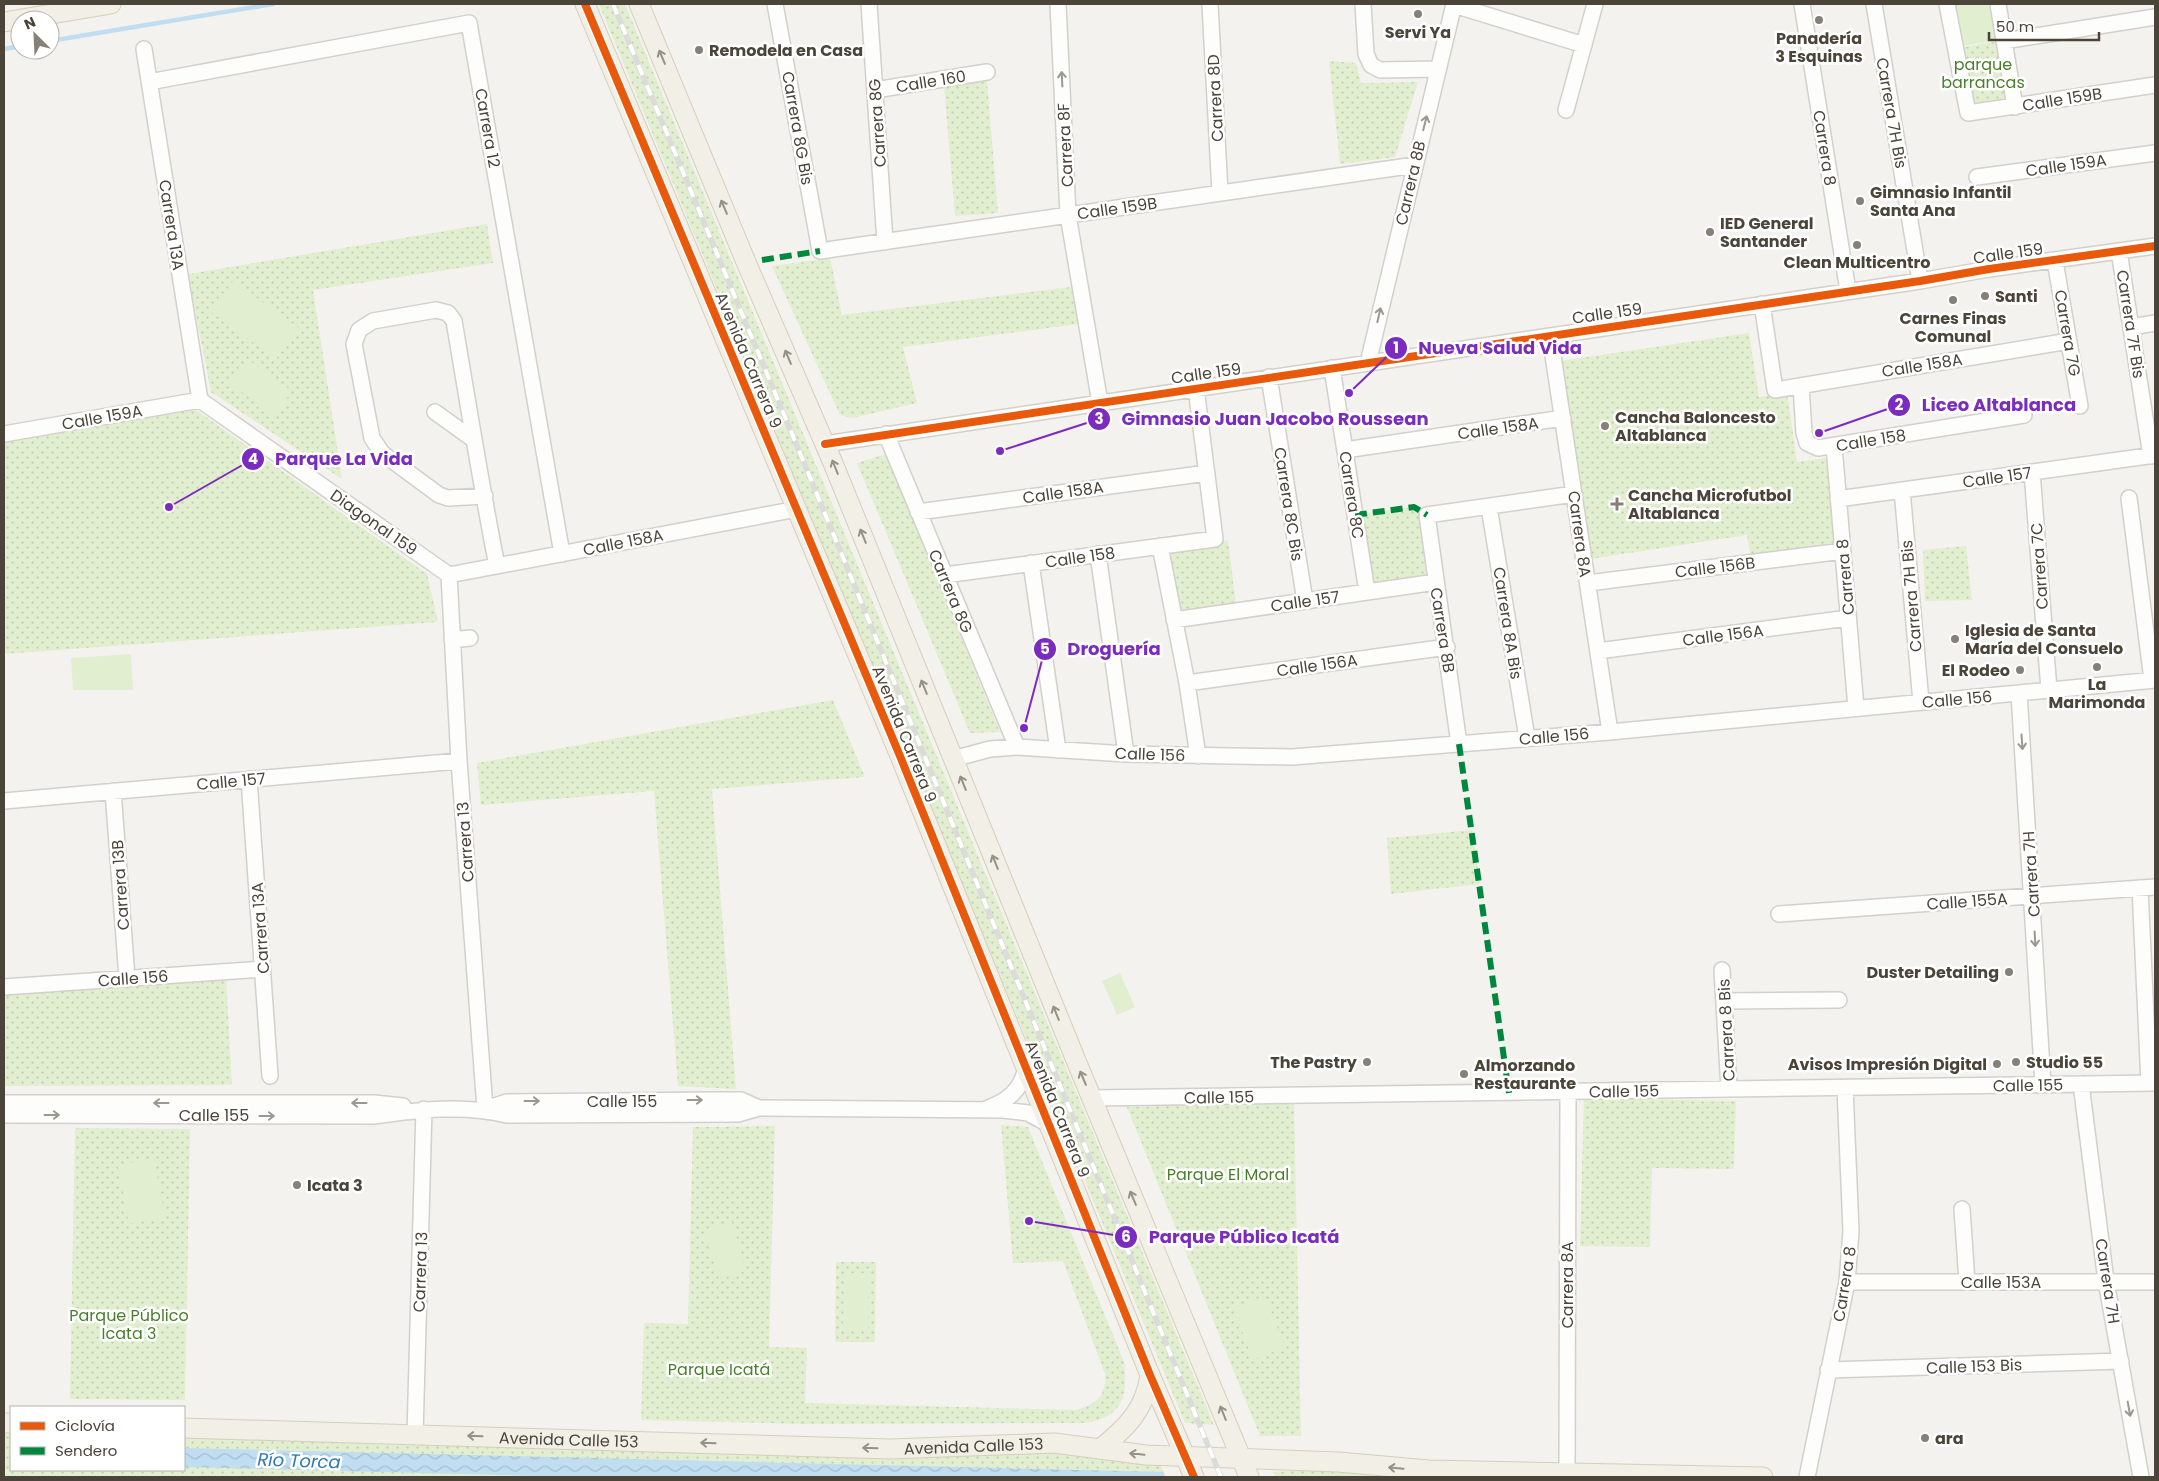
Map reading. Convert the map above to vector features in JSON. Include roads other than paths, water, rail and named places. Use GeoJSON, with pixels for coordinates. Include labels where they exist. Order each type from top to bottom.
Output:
{"type":"FeatureCollection","features":[{"type":"Feature","properties":{"kind":"main road"},"geometry":{"type":"LineString","coordinates":[[4,22],[110,4]]}},
{"type":"Feature","properties":{"kind":"main road","name":"Avenida Carrera 9"},"geometry":{"type":"LineString","coordinates":[[585,4],[900,756],[1150,1375],[1190,1467]]}},
{"type":"Feature","properties":{"kind":"main road"},"geometry":{"type":"LineString","coordinates":[[639,4],[746,262],[825,444],[1245,1469]]}},
{"type":"Feature","properties":{"kind":"main road"},"geometry":{"type":"LineString","coordinates":[[1100,1448],[1129,1423],[1136,1413],[1148,1392],[1150,1375]]}},
{"type":"Feature","properties":{"kind":"main road","name":"Avenida Calle 153"},"geometry":{"type":"LineString","coordinates":[[185,1428],[890,1449],[1045,1443],[1100,1448],[1146,1455],[1190,1467],[1245,1469],[1346,1462],[1429,1470],[1567,1475],[1762,1477]]}},
{"type":"Feature","properties":{"kind":"street","name":"Carrera 8G Bis"},"geometry":{"type":"LineString","coordinates":[[775,4],[820,251]]}},
{"type":"Feature","properties":{"kind":"street","name":"Carrera 8G"},"geometry":{"type":"LineString","coordinates":[[869,4],[885,242]]}},
{"type":"Feature","properties":{"kind":"street","name":"Carrera 8F"},"geometry":{"type":"LineString","coordinates":[[1058,4],[1068,215],[1100,403]]}},
{"type":"Feature","properties":{"kind":"street","name":"Carrera 8D"},"geometry":{"type":"LineString","coordinates":[[1210,4],[1220,193]]}},
{"type":"Feature","properties":{"kind":"street"},"geometry":{"type":"LineString","coordinates":[[1363,4],[1366,54],[1371,65],[1380,70],[1438,69]]}},
{"type":"Feature","properties":{"kind":"street"},"geometry":{"type":"LineString","coordinates":[[1566,110],[1595,4]]}},
{"type":"Feature","properties":{"kind":"street","name":"Carrera 8"},"geometry":{"type":"LineString","coordinates":[[1802,4],[1848,292]]}},
{"type":"Feature","properties":{"kind":"street","name":"Carrera 7H Bis"},"geometry":{"type":"LineString","coordinates":[[1874,4],[1920,281]]}},
{"type":"Feature","properties":{"kind":"street","name":"Calle 159B"},"geometry":{"type":"LineString","coordinates":[[1947,4],[1968,113],[2155,85]]}},
{"type":"Feature","properties":{"kind":"street"},"geometry":{"type":"LineString","coordinates":[[1998,4],[2015,107]]}},
{"type":"Feature","properties":{"kind":"street"},"geometry":{"type":"LineString","coordinates":[[1454,5],[1584,45]]}},
{"type":"Feature","properties":{"kind":"street","name":"Carrera 8B"},"geometry":{"type":"LineString","coordinates":[[1368,363],[1454,5]]}},
{"type":"Feature","properties":{"kind":"street"},"geometry":{"type":"LineString","coordinates":[[2004,42],[2155,17]]}},
{"type":"Feature","properties":{"kind":"street","name":"Carrera 12"},"geometry":{"type":"LineString","coordinates":[[149,82],[469,23],[562,554]]}},
{"type":"Feature","properties":{"kind":"street","name":"Carrera 13A"},"geometry":{"type":"LineString","coordinates":[[144,49],[200,400]]}},
{"type":"Feature","properties":{"kind":"street","name":"Calle 160"},"geometry":{"type":"LineString","coordinates":[[875,90],[987,72]]}},
{"type":"Feature","properties":{"kind":"street","name":"Calle 159A"},"geometry":{"type":"LineString","coordinates":[[1976,178],[2155,153]]}},
{"type":"Feature","properties":{"kind":"street","name":"Calle 159B"},"geometry":{"type":"LineString","coordinates":[[820,251],[1415,164]]}},
{"type":"Feature","properties":{"kind":"street","name":"Calle 159"},"geometry":{"type":"LineString","coordinates":[[825,444],[1848,292],[1989,268],[2055,261],[2155,246]]}},
{"type":"Feature","properties":{"kind":"street","name":"Carrera 7F Bis"},"geometry":{"type":"LineString","coordinates":[[2119,251],[2131,327],[2148,393],[2153,455]]}},
{"type":"Feature","properties":{"kind":"street","name":"Carrera 7G"},"geometry":{"type":"LineString","coordinates":[[2055,261],[2080,406]]}},
{"type":"Feature","properties":{"kind":"street","name":"Calle 158A"},"geometry":{"type":"LineString","coordinates":[[1762,304],[1776,390],[2069,341]]}},
{"type":"Feature","properties":{"kind":"street"},"geometry":{"type":"LineString","coordinates":[[485,496],[448,498],[439,495],[382,453],[372,438],[354,344],[359,330],[373,321],[436,310],[448,313],[454,321],[474,440],[485,496],[497,566]]}},
{"type":"Feature","properties":{"kind":"street"},"geometry":{"type":"LineString","coordinates":[[2131,327],[2155,324]]}},
{"type":"Feature","properties":{"kind":"street","name":"Carrera 8A"},"geometry":{"type":"LineString","coordinates":[[1550,336],[1610,732]]}},
{"type":"Feature","properties":{"kind":"street","name":"Carrera 8C"},"geometry":{"type":"LineString","coordinates":[[1332,368],[1367,592]]}},
{"type":"Feature","properties":{"kind":"street","name":"Carrera 8C Bis"},"geometry":{"type":"LineString","coordinates":[[1269,378],[1305,601]]}},
{"type":"Feature","properties":{"kind":"street","name":"Calle 158"},"geometry":{"type":"LineString","coordinates":[[1801,386],[1804,433],[1807,443],[1818,448],[2024,415]]}},
{"type":"Feature","properties":{"kind":"street"},"geometry":{"type":"LineString","coordinates":[[1196,388],[1207,473]]}},
{"type":"Feature","properties":{"kind":"street","name":"Calle 159A"},"geometry":{"type":"LineString","coordinates":[[4,434],[200,400]]}},
{"type":"Feature","properties":{"kind":"street","name":"Diagonal 159"},"geometry":{"type":"LineString","coordinates":[[200,400],[449,576]]}},
{"type":"Feature","properties":{"kind":"street"},"geometry":{"type":"LineString","coordinates":[[435,412],[474,440]]}},
{"type":"Feature","properties":{"kind":"street","name":"Calle 158A"},"geometry":{"type":"LineString","coordinates":[[1345,450],[1563,418]]}},
{"type":"Feature","properties":{"kind":"street","name":"Carrera 8G"},"geometry":{"type":"LineString","coordinates":[[886,434],[1017,747]]}},
{"type":"Feature","properties":{"kind":"street","name":"Carrera 8"},"geometry":{"type":"LineString","coordinates":[[1834,446],[1856,708]]}},
{"type":"Feature","properties":{"kind":"street","name":"Calle 157"},"geometry":{"type":"LineString","coordinates":[[1838,499],[2153,455]]}},
{"type":"Feature","properties":{"kind":"street","name":"Carrera 7C"},"geometry":{"type":"LineString","coordinates":[[2032,472],[2049,690]]}},
{"type":"Feature","properties":{"kind":"street","name":"Calle 158A"},"geometry":{"type":"LineString","coordinates":[[918,512],[1207,473]]}},
{"type":"Feature","properties":{"kind":"street","name":"Calle 158"},"geometry":{"type":"LineString","coordinates":[[945,574],[1215,539],[1207,473]]}},
{"type":"Feature","properties":{"kind":"street","name":"Carrera 7H Bis"},"geometry":{"type":"LineString","coordinates":[[1902,490],[1921,702]]}},
{"type":"Feature","properties":{"kind":"street"},"geometry":{"type":"LineString","coordinates":[[1489,507],[1574,494]]}},
{"type":"Feature","properties":{"kind":"street"},"geometry":{"type":"LineString","coordinates":[[2129,498],[2154,680]]}},
{"type":"Feature","properties":{"kind":"street","name":"Carrera 8B"},"geometry":{"type":"LineString","coordinates":[[1459,744],[1447,647],[1427,515],[1489,507]]}},
{"type":"Feature","properties":{"kind":"street","name":"Carrera 8A Bis"},"geometry":{"type":"LineString","coordinates":[[1489,507],[1526,738]]}},
{"type":"Feature","properties":{"kind":"street","name":"Calle 158A"},"geometry":{"type":"LineString","coordinates":[[449,576],[796,509]]}},
{"type":"Feature","properties":{"kind":"street"},"geometry":{"type":"LineString","coordinates":[[1160,546],[1187,682],[1198,756]]}},
{"type":"Feature","properties":{"kind":"street","name":"Calle 156B"},"geometry":{"type":"LineString","coordinates":[[1588,583],[1843,552]]}},
{"type":"Feature","properties":{"kind":"street"},"geometry":{"type":"LineString","coordinates":[[1098,554],[1126,754]]}},
{"type":"Feature","properties":{"kind":"street"},"geometry":{"type":"LineString","coordinates":[[1032,563],[1058,750]]}},
{"type":"Feature","properties":{"kind":"street","name":"Carrera 13"},"geometry":{"type":"LineString","coordinates":[[449,576],[459,761],[485,1109]]}},
{"type":"Feature","properties":{"kind":"street","name":"Calle 157"},"geometry":{"type":"LineString","coordinates":[[1174,620],[1436,582]]}},
{"type":"Feature","properties":{"kind":"street","name":"Calle 156A"},"geometry":{"type":"LineString","coordinates":[[1598,651],[1848,618]]}},
{"type":"Feature","properties":{"kind":"street"},"geometry":{"type":"LineString","coordinates":[[452,640],[470,638]]}},
{"type":"Feature","properties":{"kind":"street","name":"Calle 156A"},"geometry":{"type":"LineString","coordinates":[[1187,682],[1447,647]]}},
{"type":"Feature","properties":{"kind":"street","name":"Calle 156"},"geometry":{"type":"LineString","coordinates":[[953,759],[990,749],[1017,747],[1126,754],[1292,757],[1610,732],[2154,680]]}},
{"type":"Feature","properties":{"kind":"street","name":"Carrera 7H"},"geometry":{"type":"LineString","coordinates":[[2018,693],[2043,1085]]}},
{"type":"Feature","properties":{"kind":"street","name":"Calle 157"},"geometry":{"type":"LineString","coordinates":[[4,801],[459,761]]}},
{"type":"Feature","properties":{"kind":"street","name":"Carrera 13A"},"geometry":{"type":"LineString","coordinates":[[249,779],[270,1076]]}},
{"type":"Feature","properties":{"kind":"street","name":"Carrera 13B"},"geometry":{"type":"LineString","coordinates":[[113,791],[127,978]]}},
{"type":"Feature","properties":{"kind":"street"},"geometry":{"type":"LineString","coordinates":[[2148,888],[2152,1083]]}},
{"type":"Feature","properties":{"kind":"street","name":"Calle 155A"},"geometry":{"type":"LineString","coordinates":[[1780,914],[2148,888]]}},
{"type":"Feature","properties":{"kind":"street","name":"Calle 156"},"geometry":{"type":"LineString","coordinates":[[4,987],[262,969]]}},
{"type":"Feature","properties":{"kind":"street","name":"Carrera 8 Bis"},"geometry":{"type":"LineString","coordinates":[[1722,970],[1729,1089]]}},
{"type":"Feature","properties":{"kind":"street"},"geometry":{"type":"LineString","coordinates":[[1724,1001],[1839,1000]]}},
{"type":"Feature","properties":{"kind":"street","name":"Calle 155"},"geometry":{"type":"LineString","coordinates":[[984,1109],[999,1104],[1016,1092],[1026,1068]]}},
{"type":"Feature","properties":{"kind":"street","name":"Calle 155"},"geometry":{"type":"LineString","coordinates":[[1092,1098],[2152,1083]]}},
{"type":"Feature","properties":{"kind":"street","name":"Carrera 7H"},"geometry":{"type":"LineString","coordinates":[[2081,1084],[2106,1281],[2141,1477]]}},
{"type":"Feature","properties":{"kind":"street","name":"Carrera 8"},"geometry":{"type":"LineString","coordinates":[[1807,1477],[1847,1282],[1851,1232],[1845,1088]]}},
{"type":"Feature","properties":{"kind":"street","name":"Carrera 8A"},"geometry":{"type":"LineString","coordinates":[[1567,1475],[1568,1092]]}},
{"type":"Feature","properties":{"kind":"street","name":"Calle 155"},"geometry":{"type":"LineString","coordinates":[[4,1103],[374,1102],[424,1109],[485,1109],[507,1115],[738,1114],[760,1108],[984,1109],[1024,1112],[1036,1116],[1048,1124]]}},
{"type":"Feature","properties":{"kind":"street","name":"Carrera 13"},"geometry":{"type":"LineString","coordinates":[[415,1435],[424,1109]]}},
{"type":"Feature","properties":{"kind":"street","name":"Calle 155"},"geometry":{"type":"LineString","coordinates":[[4,1115],[374,1116],[424,1109]]}},
{"type":"Feature","properties":{"kind":"street"},"geometry":{"type":"LineString","coordinates":[[1962,1209],[1967,1282]]}},
{"type":"Feature","properties":{"kind":"street","name":"Calle 153A"},"geometry":{"type":"LineString","coordinates":[[1847,1282],[2155,1282]]}},
{"type":"Feature","properties":{"kind":"street","name":"Calle 153 Bis"},"geometry":{"type":"LineString","coordinates":[[1828,1370],[2121,1361]]}},
{"type":"Feature","properties":{"kind":"water","name":"Río Torca"},"geometry":{"type":"Polygon","coordinates":[[[185,1448],[1163,1472],[1165,1477],[576,1477],[185,1467],[185,1448]]]}},
{"type":"Feature","properties":{"kind":"waterway"},"geometry":{"type":"LineString","coordinates":[[60,39],[273,4]]}},
{"type":"Feature","properties":{"kind":"waterway"},"geometry":{"type":"LineString","coordinates":[[4,49],[10,48]]}},
{"type":"Feature","properties":{"kind":"railway"},"geometry":{"type":"LineString","coordinates":[[613,4],[800,453],[1221,1477]]}},
{"type":"Feature","properties":{"kind":"place","name":"Servi Ya"},"geometry":{"type":"Point","coordinates":[1418,14]}},
{"type":"Feature","properties":{"kind":"place","name":"Panadería 3 Esquinas"},"geometry":{"type":"Point","coordinates":[1819,20]}},
{"type":"Feature","properties":{"kind":"place","name":"Remodela en Casa"},"geometry":{"type":"Point","coordinates":[699,50]}},
{"type":"Feature","properties":{"kind":"place","name":"Gimnasio Infantil Santa Ana"},"geometry":{"type":"Point","coordinates":[1860,201]}},
{"type":"Feature","properties":{"kind":"place","name":"IED General Santander"},"geometry":{"type":"Point","coordinates":[1710,232]}},
{"type":"Feature","properties":{"kind":"place","name":"Clean Multicentro"},"geometry":{"type":"Point","coordinates":[1857,245]}},
{"type":"Feature","properties":{"kind":"place","name":"Santi"},"geometry":{"type":"Point","coordinates":[1985,296]}},
{"type":"Feature","properties":{"kind":"place","name":"Carnes Finas Comunal"},"geometry":{"type":"Point","coordinates":[1953,300]}},
{"type":"Feature","properties":{"kind":"place","name":"Nueva Salud Vida"},"geometry":{"type":"Point","coordinates":[1349,393]}},
{"type":"Feature","properties":{"kind":"place","name":"Cancha Baloncesto Altablanca"},"geometry":{"type":"Point","coordinates":[1605,426]}},
{"type":"Feature","properties":{"kind":"place","name":"Liceo Altablanca"},"geometry":{"type":"Point","coordinates":[1819,433]}},
{"type":"Feature","properties":{"kind":"place","name":"Gimnasio Juan Jacobo Roussean"},"geometry":{"type":"Point","coordinates":[1000,451]}},
{"type":"Feature","properties":{"kind":"place","name":"Cancha Microfutbol Altablanca"},"geometry":{"type":"Point","coordinates":[1617,504]}},
{"type":"Feature","properties":{"kind":"place","name":"Parque La Vida"},"geometry":{"type":"Point","coordinates":[169,507]}},
{"type":"Feature","properties":{"kind":"place","name":"Iglesia de Santa María del Consuelo"},"geometry":{"type":"Point","coordinates":[1955,639]}},
{"type":"Feature","properties":{"kind":"place","name":"La Marimonda"},"geometry":{"type":"Point","coordinates":[2097,667]}},
{"type":"Feature","properties":{"kind":"place","name":"El Rodeo"},"geometry":{"type":"Point","coordinates":[2020,670]}},
{"type":"Feature","properties":{"kind":"place","name":"Droguería"},"geometry":{"type":"Point","coordinates":[1024,728]}},
{"type":"Feature","properties":{"kind":"place","name":"Duster Detailing"},"geometry":{"type":"Point","coordinates":[2009,972]}},
{"type":"Feature","properties":{"kind":"place","name":"The Pastry"},"geometry":{"type":"Point","coordinates":[1367,1062]}},
{"type":"Feature","properties":{"kind":"place","name":"Studio 55"},"geometry":{"type":"Point","coordinates":[2016,1062]}},
{"type":"Feature","properties":{"kind":"place","name":"Avisos Impresión Digital"},"geometry":{"type":"Point","coordinates":[1997,1064]}},
{"type":"Feature","properties":{"kind":"place","name":"Almorzando Restaurante"},"geometry":{"type":"Point","coordinates":[1464,1074]}},
{"type":"Feature","properties":{"kind":"place","name":"Icata 3"},"geometry":{"type":"Point","coordinates":[297,1185]}},
{"type":"Feature","properties":{"kind":"place","name":"Parque Público Icatá"},"geometry":{"type":"Point","coordinates":[1029,1221]}},
{"type":"Feature","properties":{"kind":"place","name":"ara"},"geometry":{"type":"Point","coordinates":[1925,1438]}},
{"type":"Feature","properties":{"kind":"park label","name":"parque barrancas"},"geometry":{"type":"Point","coordinates":[1983,73]}},
{"type":"Feature","properties":{"kind":"park label","name":"Parque El Moral"},"geometry":{"type":"Point","coordinates":[1228,1174]}},
{"type":"Feature","properties":{"kind":"park label","name":"Parque Público Icata 3"},"geometry":{"type":"Point","coordinates":[129,1324]}},
{"type":"Feature","properties":{"kind":"park label","name":"Parque Icatá"},"geometry":{"type":"Point","coordinates":[719,1369]}}]}
